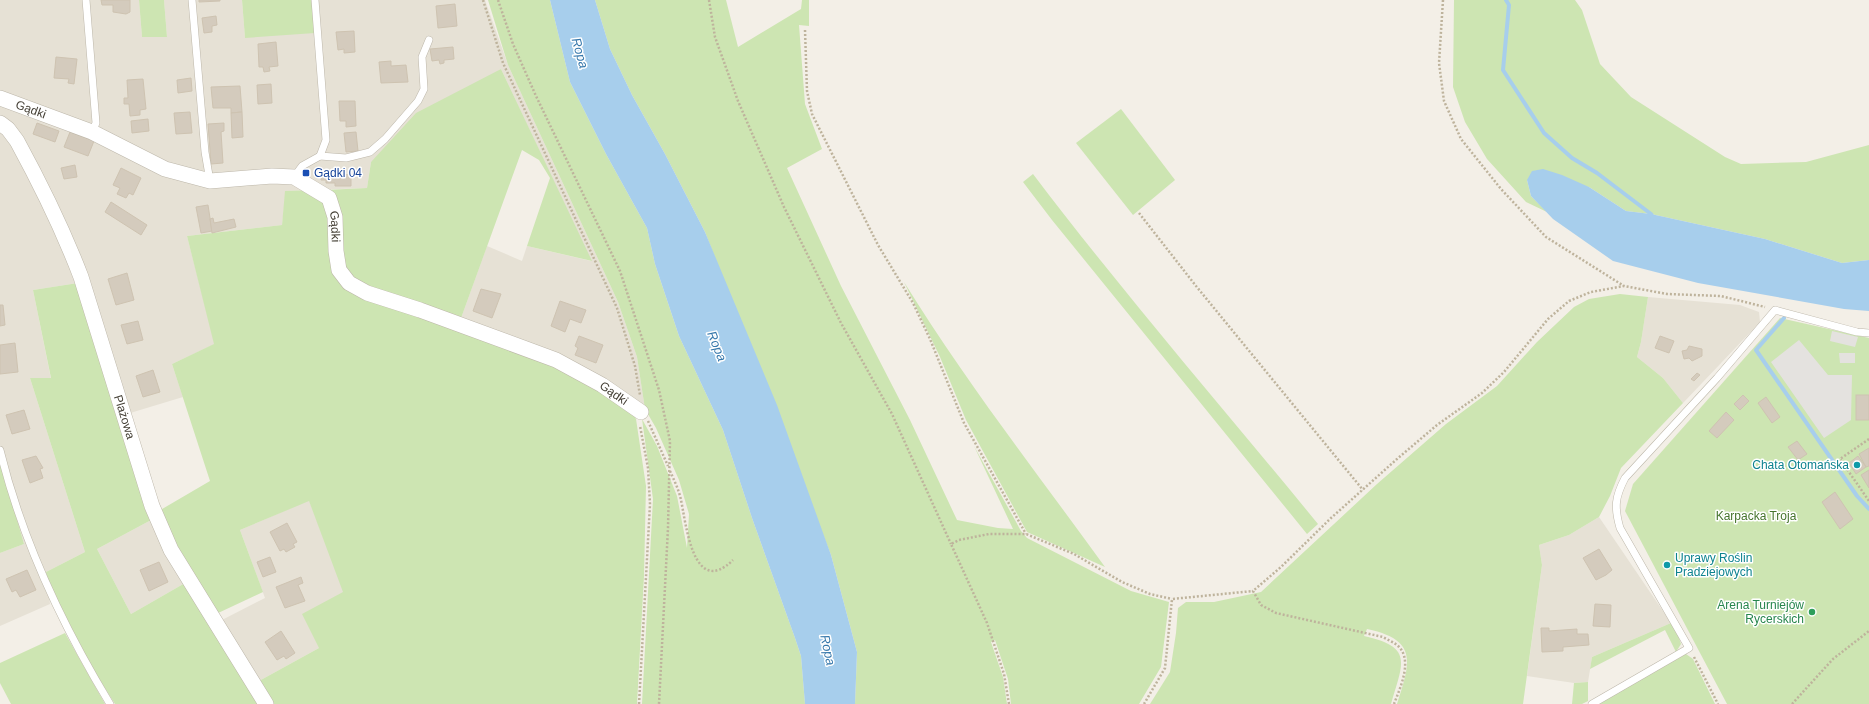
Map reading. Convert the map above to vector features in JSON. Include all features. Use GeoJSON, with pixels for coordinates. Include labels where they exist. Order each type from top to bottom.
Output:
{"type":"FeatureCollection","features":[{"type":"Feature","properties":{"kind":"street","name":"Gądki"},"geometry":{"type":"LineString","coordinates":[[0,98],[92,132],[165,169],[210,181],[272,176],[294,176],[329,198],[335,217],[336,251],[339,270],[349,283],[367,293],[420,310],[556,360],[602,385],[641,412]]}},
{"type":"Feature","properties":{"kind":"street","name":"Plażowa"},"geometry":{"type":"LineString","coordinates":[[0,123],[8,129],[17,141],[70,249],[81,277],[152,506],[171,550],[266,704]]}},
{"type":"Feature","properties":{"kind":"lane"},"geometry":{"type":"LineString","coordinates":[[86,0],[96,123],[92,132]]}},
{"type":"Feature","properties":{"kind":"lane"},"geometry":{"type":"LineString","coordinates":[[192,0],[205,152],[210,181]]}},
{"type":"Feature","properties":{"kind":"lane"},"geometry":{"type":"LineString","coordinates":[[315,0],[326,140],[320,156]]}},
{"type":"Feature","properties":{"kind":"lane"},"geometry":{"type":"LineString","coordinates":[[294,176],[302,166],[320,156],[346,158],[370,152],[385,139],[418,101],[424,89],[422,57],[429,40]]}},
{"type":"Feature","properties":{"kind":"lane"},"geometry":{"type":"LineString","coordinates":[[1592,704],[1689,648],[1620,528],[1616,512],[1617,497],[1625,478],[1717,378],[1775,310],[1857,332],[1869,333]]}},
{"type":"Feature","properties":{"kind":"lane"},"geometry":{"type":"LineString","coordinates":[[0,450],[33,553],[91,673],[110,704]]}},
{"type":"Feature","properties":{"kind":"path"},"geometry":{"type":"LineString","coordinates":[[483,0],[503,64],[617,308],[635,366],[641,398],[640,420],[648,468],[650,504],[639,704]]}},
{"type":"Feature","properties":{"kind":"path"},"geometry":{"type":"LineString","coordinates":[[498,0],[513,44],[536,96],[620,270],[659,390],[670,441],[668,528],[659,704]]}},
{"type":"Feature","properties":{"kind":"path"},"geometry":{"type":"LineString","coordinates":[[709,0],[715,37],[738,101],[784,207],[841,323],[892,414],[987,623],[1004,674],[1009,704]]}},
{"type":"Feature","properties":{"kind":"path"},"geometry":{"type":"LineString","coordinates":[[1443,0],[1439,63],[1444,102],[1460,139],[1501,189],[1546,237],[1624,286]]}},
{"type":"Feature","properties":{"kind":"path"},"geometry":{"type":"LineString","coordinates":[[805,30],[807,91],[812,114],[878,245],[913,303],[930,339],[964,423],[1026,534]]}},
{"type":"Feature","properties":{"kind":"path"},"geometry":{"type":"LineString","coordinates":[[1139,213],[1362,490]]}},
{"type":"Feature","properties":{"kind":"path"},"geometry":{"type":"LineString","coordinates":[[951,544],[959,540],[989,534],[1026,534],[1074,554],[1122,582],[1150,594],[1172,598],[1253,591],[1282,567],[1331,518],[1362,490],[1437,425],[1482,393],[1504,372],[1548,319],[1569,301],[1591,292],[1624,286],[1667,294],[1721,296],[1775,310]]}},
{"type":"Feature","properties":{"kind":"path"},"geometry":{"type":"LineString","coordinates":[[641,412],[650,424],[681,498],[690,548],[695,557],[701,566],[716,570],[726,566],[733,560]]}},
{"type":"Feature","properties":{"kind":"path"},"geometry":{"type":"LineString","coordinates":[[1869,438],[1840,459],[1869,501]]}},
{"type":"Feature","properties":{"kind":"path"},"geometry":{"type":"LineString","coordinates":[[1253,591],[1261,605],[1276,613],[1383,637],[1398,646],[1405,659],[1404,670],[1394,704]]}},
{"type":"Feature","properties":{"kind":"path"},"geometry":{"type":"LineString","coordinates":[[1144,704],[1165,668],[1172,598]]}},
{"type":"Feature","properties":{"kind":"path"},"geometry":{"type":"LineString","coordinates":[[1792,704],[1833,659],[1869,631]]}},
{"type":"Feature","properties":{"kind":"path"},"geometry":{"type":"LineString","coordinates":[[1689,648],[1718,704]]}},
{"type":"Feature","properties":{"kind":"shaded area"},"geometry":{"type":"Polygon","coordinates":[[[0,0],[139,0],[142,37],[167,37],[164,0],[242,0],[245,38],[312,0],[485,0],[508,65],[618,302],[637,357],[645,409],[460,321],[487,246],[522,261],[527,246],[591,261],[501,69],[371,162],[367,188],[286,191],[282,225],[187,236],[215,344],[172,364],[183,397],[117,417],[78,283],[33,290],[51,379],[30,378],[85,552],[46,572],[50,604],[0,626],[0,553],[24,544],[0,460],[0,0]]]}},
{"type":"Feature","properties":{"kind":"shaded area"},"geometry":{"type":"Polygon","coordinates":[[[1648,297],[1740,305],[1759,312],[1760,322],[1683,403],[1663,378],[1637,357],[1641,342],[1648,297]]]}},
{"type":"Feature","properties":{"kind":"shaded area"},"geometry":{"type":"Polygon","coordinates":[[[1832,331],[1858,337],[1855,347],[1830,341],[1832,331]]]}},
{"type":"Feature","properties":{"kind":"shaded area"},"geometry":{"type":"Polygon","coordinates":[[[1799,340],[1828,375],[1852,375],[1851,420],[1824,438],[1771,362],[1799,340]]]}},
{"type":"Feature","properties":{"kind":"shaded area"},"geometry":{"type":"Polygon","coordinates":[[[1839,353],[1855,353],[1855,363],[1840,363],[1839,353]]]}},
{"type":"Feature","properties":{"kind":"shaded area"},"geometry":{"type":"Polygon","coordinates":[[[309,500],[344,592],[319,648],[259,681],[220,621],[265,598],[240,530],[309,500]]]}},
{"type":"Feature","properties":{"kind":"shaded area"},"geometry":{"type":"Polygon","coordinates":[[[1599,517],[1671,623],[1592,657],[1588,682],[1574,683],[1527,676],[1542,565],[1539,545],[1569,535],[1599,517]]]}},
{"type":"Feature","properties":{"kind":"shaded area"},"geometry":{"type":"Polygon","coordinates":[[[153,519],[185,583],[131,614],[97,549],[153,519]]]}},
{"type":"Feature","properties":{"kind":"green space"},"geometry":{"type":"Polygon","coordinates":[[[139,0],[164,0],[167,37],[142,37],[139,0]]]}},
{"type":"Feature","properties":{"kind":"green space"},"geometry":{"type":"Polygon","coordinates":[[[242,0],[312,0],[315,33],[245,38],[242,0]]]}},
{"type":"Feature","properties":{"kind":"green space"},"geometry":{"type":"Polygon","coordinates":[[[488,0],[550,0],[570,82],[606,154],[647,228],[655,264],[679,336],[723,430],[752,518],[801,656],[805,704],[642,704],[653,499],[642,419],[657,446],[677,496],[687,548],[689,514],[679,480],[656,428],[645,409],[637,357],[618,302],[508,65],[488,0]]]}},
{"type":"Feature","properties":{"kind":"green space"},"geometry":{"type":"Polygon","coordinates":[[[595,0],[726,0],[738,47],[801,9],[802,0],[809,0],[809,26],[799,25],[805,104],[822,149],[787,168],[841,286],[910,420],[957,520],[998,528],[1013,529],[974,446],[1021,531],[1027,538],[1131,591],[1169,602],[1161,667],[1139,704],[1011,704],[1008,679],[995,640],[991,642],[1003,677],[1007,704],[855,704],[857,652],[831,555],[705,232],[665,154],[632,95],[610,49],[595,0]]]}},
{"type":"Feature","properties":{"kind":"green space"},"geometry":{"type":"Polygon","coordinates":[[[1454,0],[1575,0],[1582,10],[1600,64],[1631,97],[1725,157],[1741,164],[1806,162],[1869,145],[1869,260],[1842,263],[1765,239],[1651,214],[1626,211],[1589,187],[1527,180],[1531,196],[1547,212],[1526,202],[1487,159],[1465,122],[1453,87],[1454,0]]]}},
{"type":"Feature","properties":{"kind":"green space"},"geometry":{"type":"Polygon","coordinates":[[[501,69],[592,261],[527,246],[550,178],[539,160],[522,150],[460,321],[379,294],[348,276],[325,190],[367,188],[371,162],[416,113],[501,69]]]}},
{"type":"Feature","properties":{"kind":"green space"},"geometry":{"type":"Polygon","coordinates":[[[1121,109],[1175,180],[1133,215],[1076,143],[1121,109]]]}},
{"type":"Feature","properties":{"kind":"green space"},"geometry":{"type":"Polygon","coordinates":[[[1033,174],[1138,307],[1318,524],[1307,534],[1052,220],[1023,182],[1033,174]]]}},
{"type":"Feature","properties":{"kind":"green space"},"geometry":{"type":"Polygon","coordinates":[[[313,190],[329,206],[338,277],[555,364],[633,413],[636,419],[646,486],[644,576],[637,704],[270,704],[259,681],[319,648],[302,614],[343,592],[309,501],[240,530],[263,592],[216,614],[157,512],[210,481],[172,364],[214,344],[187,236],[282,225],[285,191],[313,190]]]}},
{"type":"Feature","properties":{"kind":"green space"},"geometry":{"type":"Polygon","coordinates":[[[904,282],[927,319],[976,391],[1105,567],[1027,532],[966,420],[940,357],[904,282]]]}},
{"type":"Feature","properties":{"kind":"green space"},"geometry":{"type":"Polygon","coordinates":[[[78,283],[153,519],[97,549],[131,614],[185,583],[258,704],[115,704],[87,660],[47,581],[46,572],[85,552],[30,378],[51,378],[33,290],[78,283]]]}},
{"type":"Feature","properties":{"kind":"green space"},"geometry":{"type":"Polygon","coordinates":[[[1620,294],[1648,297],[1641,342],[1637,357],[1663,378],[1683,403],[1621,468],[1610,496],[1599,517],[1569,535],[1539,545],[1542,565],[1523,704],[1397,704],[1407,665],[1403,647],[1395,640],[1384,634],[1367,629],[1364,636],[1380,640],[1391,646],[1398,652],[1401,659],[1399,678],[1391,704],[1150,704],[1170,672],[1178,608],[1186,602],[1214,602],[1261,592],[1377,484],[1446,424],[1497,386],[1537,342],[1574,307],[1589,299],[1620,294]]]}},
{"type":"Feature","properties":{"kind":"green space","name":"Karpacka Troja"},"geometry":{"type":"Polygon","coordinates":[[[1780,318],[1869,338],[1869,704],[1727,704],[1625,511],[1633,484],[1780,318]]]}},
{"type":"Feature","properties":{"kind":"green space"},"geometry":{"type":"Polygon","coordinates":[[[0,460],[24,544],[0,553],[0,460]]]}},
{"type":"Feature","properties":{"kind":"green space"},"geometry":{"type":"Polygon","coordinates":[[[1671,623],[1681,644],[1676,652],[1665,630],[1590,669],[1592,657],[1671,623]]]}},
{"type":"Feature","properties":{"kind":"green space"},"geometry":{"type":"Polygon","coordinates":[[[65,633],[105,704],[11,704],[0,683],[0,663],[65,633]]]}},
{"type":"Feature","properties":{"kind":"green space"},"geometry":{"type":"Polygon","coordinates":[[[1686,654],[1693,659],[1715,704],[1597,704],[1686,654]]]}},
{"type":"Feature","properties":{"kind":"green space"},"geometry":{"type":"Polygon","coordinates":[[[1588,682],[1588,701],[1582,704],[1572,704],[1574,683],[1588,682]]]}},
{"type":"Feature","properties":{"kind":"water","name":"Ropa"},"geometry":{"type":"Polygon","coordinates":[[[550,0],[595,0],[610,49],[632,95],[665,154],[705,232],[777,405],[831,555],[857,652],[855,704],[805,704],[801,656],[752,518],[723,430],[679,336],[655,264],[647,228],[606,154],[570,82],[550,0]]]}},
{"type":"Feature","properties":{"kind":"water"},"geometry":{"type":"Polygon","coordinates":[[[1543,169],[1562,175],[1589,187],[1626,211],[1651,214],[1765,239],[1842,263],[1869,260],[1869,311],[1844,309],[1698,283],[1613,261],[1553,219],[1531,196],[1527,180],[1532,171],[1543,169]]]}},
{"type":"Feature","properties":{"kind":"building"},"geometry":{"type":"Polygon","coordinates":[[[101,0],[130,0],[130,12],[126,14],[113,12],[113,5],[102,5],[101,0]]]}},
{"type":"Feature","properties":{"kind":"building"},"geometry":{"type":"Polygon","coordinates":[[[199,0],[220,0],[220,1],[199,2],[199,0]]]}},
{"type":"Feature","properties":{"kind":"building"},"geometry":{"type":"Polygon","coordinates":[[[455,4],[457,26],[438,28],[436,6],[455,4]]]}},
{"type":"Feature","properties":{"kind":"building"},"geometry":{"type":"Polygon","coordinates":[[[216,16],[217,25],[212,26],[212,32],[204,33],[202,18],[216,16]]]}},
{"type":"Feature","properties":{"kind":"building"},"geometry":{"type":"Polygon","coordinates":[[[354,31],[355,52],[344,53],[344,49],[338,50],[336,32],[354,31]]]}},
{"type":"Feature","properties":{"kind":"building"},"geometry":{"type":"Polygon","coordinates":[[[276,42],[278,66],[269,67],[270,71],[264,72],[263,67],[259,67],[258,44],[276,42]]]}},
{"type":"Feature","properties":{"kind":"building"},"geometry":{"type":"Polygon","coordinates":[[[453,47],[454,59],[444,60],[444,63],[440,64],[439,60],[432,61],[430,49],[453,47]]]}},
{"type":"Feature","properties":{"kind":"building"},"geometry":{"type":"Polygon","coordinates":[[[56,57],[77,59],[74,84],[68,83],[69,79],[54,78],[56,57]]]}},
{"type":"Feature","properties":{"kind":"building"},"geometry":{"type":"Polygon","coordinates":[[[391,61],[391,66],[406,65],[408,82],[381,83],[379,62],[391,61]]]}},
{"type":"Feature","properties":{"kind":"building"},"geometry":{"type":"Polygon","coordinates":[[[191,78],[192,91],[178,93],[177,80],[191,78]]]}},
{"type":"Feature","properties":{"kind":"building"},"geometry":{"type":"Polygon","coordinates":[[[143,79],[146,109],[140,110],[140,115],[130,116],[129,104],[124,104],[124,98],[128,98],[127,80],[143,79]]]}},
{"type":"Feature","properties":{"kind":"building"},"geometry":{"type":"Polygon","coordinates":[[[271,84],[272,103],[258,104],[257,85],[271,84]]]}},
{"type":"Feature","properties":{"kind":"building"},"geometry":{"type":"Polygon","coordinates":[[[240,86],[242,112],[231,113],[231,108],[213,108],[211,87],[240,86]]]}},
{"type":"Feature","properties":{"kind":"building"},"geometry":{"type":"Polygon","coordinates":[[[339,101],[355,101],[356,126],[346,127],[346,121],[340,121],[339,101]]]}},
{"type":"Feature","properties":{"kind":"building"},"geometry":{"type":"Polygon","coordinates":[[[190,112],[192,133],[176,134],[174,113],[190,112]]]}},
{"type":"Feature","properties":{"kind":"building"},"geometry":{"type":"Polygon","coordinates":[[[242,112],[243,137],[232,138],[231,113],[242,112]]]}},
{"type":"Feature","properties":{"kind":"building"},"geometry":{"type":"Polygon","coordinates":[[[148,119],[149,131],[132,133],[131,121],[148,119]]]}},
{"type":"Feature","properties":{"kind":"building"},"geometry":{"type":"Polygon","coordinates":[[[37,123],[59,131],[55,142],[33,134],[37,123]]]}},
{"type":"Feature","properties":{"kind":"building"},"geometry":{"type":"Polygon","coordinates":[[[224,123],[224,131],[221,132],[223,163],[211,164],[208,124],[224,123]]]}},
{"type":"Feature","properties":{"kind":"building"},"geometry":{"type":"Polygon","coordinates":[[[70,132],[94,141],[88,156],[64,147],[70,132]]]}},
{"type":"Feature","properties":{"kind":"building"},"geometry":{"type":"Polygon","coordinates":[[[356,132],[358,151],[346,152],[344,133],[356,132]]]}},
{"type":"Feature","properties":{"kind":"building"},"geometry":{"type":"Polygon","coordinates":[[[75,165],[77,177],[64,179],[61,168],[75,165]]]}},
{"type":"Feature","properties":{"kind":"building"},"geometry":{"type":"Polygon","coordinates":[[[121,168],[141,178],[133,195],[129,193],[126,198],[117,194],[120,188],[113,185],[121,168]]]}},
{"type":"Feature","properties":{"kind":"building"},"geometry":{"type":"Polygon","coordinates":[[[321,171],[340,171],[340,174],[351,175],[351,186],[335,186],[335,183],[326,183],[326,180],[321,180],[321,171]]]}},
{"type":"Feature","properties":{"kind":"building"},"geometry":{"type":"Polygon","coordinates":[[[111,202],[147,225],[141,235],[105,212],[111,202]]]}},
{"type":"Feature","properties":{"kind":"building"},"geometry":{"type":"Polygon","coordinates":[[[208,205],[212,231],[201,233],[196,207],[208,205]]]}},
{"type":"Feature","properties":{"kind":"building"},"geometry":{"type":"Polygon","coordinates":[[[213,218],[214,223],[234,219],[236,227],[212,233],[210,219],[213,218]]]}},
{"type":"Feature","properties":{"kind":"building"},"geometry":{"type":"Polygon","coordinates":[[[127,273],[134,300],[116,305],[108,279],[127,273]]]}},
{"type":"Feature","properties":{"kind":"building"},"geometry":{"type":"Polygon","coordinates":[[[481,289],[501,294],[492,318],[473,311],[481,289]]]}},
{"type":"Feature","properties":{"kind":"building"},"geometry":{"type":"Polygon","coordinates":[[[560,301],[586,310],[581,323],[570,319],[565,332],[551,326],[560,301]]]}},
{"type":"Feature","properties":{"kind":"building"},"geometry":{"type":"Polygon","coordinates":[[[0,305],[3,305],[5,325],[0,326],[0,305]]]}},
{"type":"Feature","properties":{"kind":"building"},"geometry":{"type":"Polygon","coordinates":[[[138,321],[143,340],[127,344],[121,325],[138,321]]]}},
{"type":"Feature","properties":{"kind":"building"},"geometry":{"type":"Polygon","coordinates":[[[579,336],[603,345],[596,363],[575,355],[578,348],[575,346],[579,336]]]}},
{"type":"Feature","properties":{"kind":"building"},"geometry":{"type":"Polygon","coordinates":[[[1660,336],[1674,341],[1669,353],[1655,348],[1660,336]]]}},
{"type":"Feature","properties":{"kind":"building"},"geometry":{"type":"Polygon","coordinates":[[[15,343],[18,372],[0,374],[0,345],[15,343]]]}},
{"type":"Feature","properties":{"kind":"building"},"geometry":{"type":"Polygon","coordinates":[[[1689,346],[1702,349],[1702,356],[1692,361],[1689,358],[1684,359],[1682,351],[1687,350],[1689,346]]]}},
{"type":"Feature","properties":{"kind":"building"},"geometry":{"type":"Polygon","coordinates":[[[153,370],[160,392],[143,397],[136,376],[153,370]]]}},
{"type":"Feature","properties":{"kind":"building"},"geometry":{"type":"Polygon","coordinates":[[[1697,373],[1700,375],[1694,381],[1691,379],[1697,373]]]}},
{"type":"Feature","properties":{"kind":"building"},"geometry":{"type":"Polygon","coordinates":[[[1743,395],[1749,401],[1740,410],[1734,404],[1743,395]]]}},
{"type":"Feature","properties":{"kind":"building"},"geometry":{"type":"Polygon","coordinates":[[[1856,395],[1869,395],[1869,420],[1856,420],[1856,395]]]}},
{"type":"Feature","properties":{"kind":"building"},"geometry":{"type":"Polygon","coordinates":[[[1766,397],[1780,417],[1772,423],[1758,403],[1766,397]]]}},
{"type":"Feature","properties":{"kind":"building"},"geometry":{"type":"Polygon","coordinates":[[[24,410],[30,429],[12,434],[6,415],[24,410]]]}},
{"type":"Feature","properties":{"kind":"building"},"geometry":{"type":"Polygon","coordinates":[[[1726,412],[1734,420],[1717,438],[1709,431],[1726,412]]]}},
{"type":"Feature","properties":{"kind":"building"},"geometry":{"type":"Polygon","coordinates":[[[1797,441],[1807,454],[1798,460],[1788,447],[1797,441]]]}},
{"type":"Feature","properties":{"kind":"building","name":"Chata Otomańska"},"geometry":{"type":"Polygon","coordinates":[[[1869,448],[1869,466],[1866,467],[1859,454],[1869,448]]]}},
{"type":"Feature","properties":{"kind":"building"},"geometry":{"type":"Polygon","coordinates":[[[36,456],[43,468],[40,469],[43,478],[30,483],[22,460],[36,456]]]}},
{"type":"Feature","properties":{"kind":"building","name":"Chata Otomańska"},"geometry":{"type":"Polygon","coordinates":[[[1858,456],[1866,467],[1856,474],[1849,463],[1858,456]]]}},
{"type":"Feature","properties":{"kind":"building","name":"Chata Otomańska"},"geometry":{"type":"Polygon","coordinates":[[[1869,470],[1869,488],[1861,475],[1869,470]]]}},
{"type":"Feature","properties":{"kind":"building"},"geometry":{"type":"Polygon","coordinates":[[[1835,492],[1853,519],[1840,529],[1822,502],[1835,492]]]}},
{"type":"Feature","properties":{"kind":"building"},"geometry":{"type":"Polygon","coordinates":[[[287,523],[297,542],[293,544],[295,547],[286,552],[284,549],[280,551],[270,532],[287,523]]]}},
{"type":"Feature","properties":{"kind":"building"},"geometry":{"type":"Polygon","coordinates":[[[1599,549],[1612,570],[1596,580],[1583,558],[1599,549]]]}},
{"type":"Feature","properties":{"kind":"building"},"geometry":{"type":"Polygon","coordinates":[[[270,557],[276,572],[263,577],[257,562],[270,557]]]}},
{"type":"Feature","properties":{"kind":"building"},"geometry":{"type":"Polygon","coordinates":[[[159,562],[168,582],[149,591],[140,570],[159,562]]]}},
{"type":"Feature","properties":{"kind":"building"},"geometry":{"type":"Polygon","coordinates":[[[27,570],[36,590],[20,597],[16,590],[12,592],[6,579],[27,570]]]}},
{"type":"Feature","properties":{"kind":"building"},"geometry":{"type":"Polygon","coordinates":[[[301,577],[303,583],[298,585],[305,601],[285,608],[276,587],[301,577]]]}},
{"type":"Feature","properties":{"kind":"building"},"geometry":{"type":"Polygon","coordinates":[[[1595,604],[1611,605],[1610,627],[1593,626],[1595,604]]]}},
{"type":"Feature","properties":{"kind":"building"},"geometry":{"type":"Polygon","coordinates":[[[1541,628],[1549,628],[1549,631],[1577,629],[1577,634],[1588,634],[1589,645],[1563,647],[1563,651],[1542,652],[1541,628]]]}},
{"type":"Feature","properties":{"kind":"building"},"geometry":{"type":"Polygon","coordinates":[[[281,631],[295,653],[286,659],[284,656],[277,660],[265,642],[281,631]]]}},
{"type":"Feature","properties":{"kind":"waterway"},"geometry":{"type":"LineString","coordinates":[[1506,0],[1509,5],[1503,70],[1544,133],[1572,158],[1597,173],[1651,214],[1653,218]]}},
{"type":"Feature","properties":{"kind":"waterway"},"geometry":{"type":"LineString","coordinates":[[1784,318],[1756,350],[1857,496],[1869,509]]}},
{"type":"Feature","properties":{"kind":"place","name":"Gądki 04"},"geometry":{"type":"Point","coordinates":[306,173]}},
{"type":"Feature","properties":{"kind":"place","name":"Chata Otomańska"},"geometry":{"type":"Point","coordinates":[1857,465]}},
{"type":"Feature","properties":{"kind":"place","name":"Uprawy Roślin Pradziejowych"},"geometry":{"type":"Point","coordinates":[1667,565]}},
{"type":"Feature","properties":{"kind":"place","name":"Arena Turniejów Rycerskich"},"geometry":{"type":"Point","coordinates":[1812,612]}}]}
